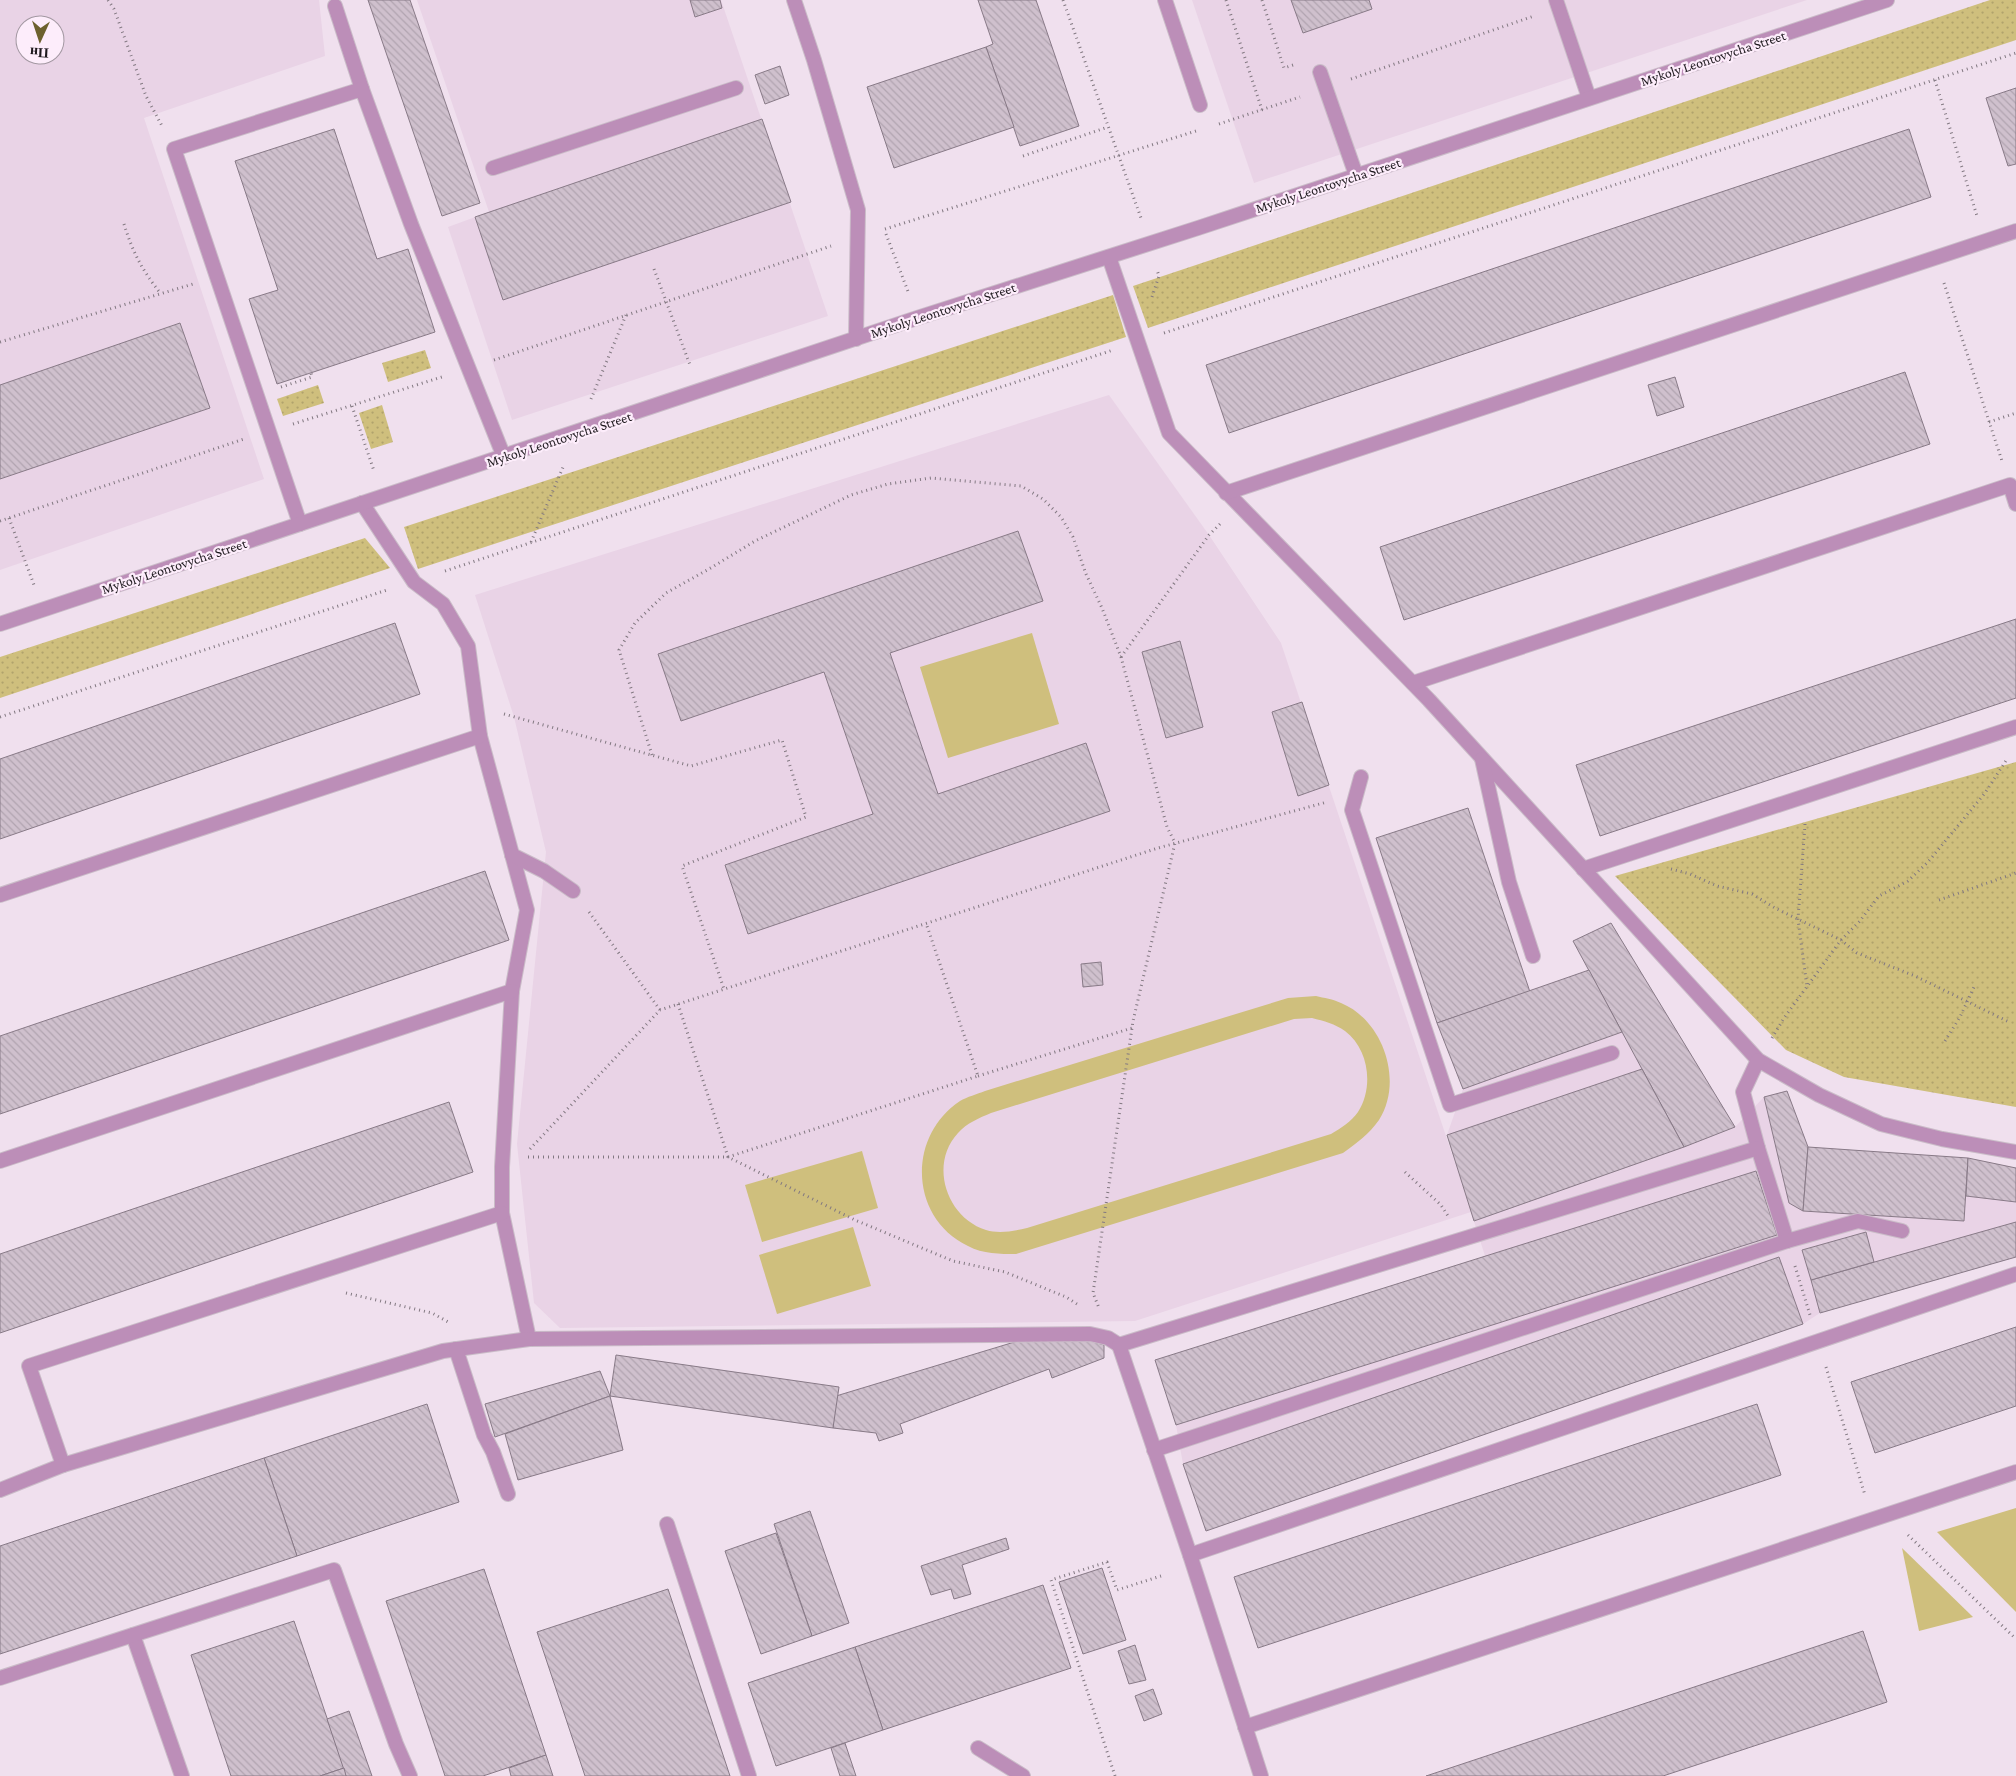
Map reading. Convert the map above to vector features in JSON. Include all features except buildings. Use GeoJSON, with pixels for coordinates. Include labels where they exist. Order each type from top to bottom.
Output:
{"type":"FeatureCollection","features":[{"type":"Feature","properties":{"kind":"street"},"geometry":{"type":"LineString","coordinates":[[794,0],[814,60],[858,210],[856,339]]}},
{"type":"Feature","properties":{"kind":"street"},"geometry":{"type":"LineString","coordinates":[[1165,0],[1200,105]]}},
{"type":"Feature","properties":{"kind":"street"},"geometry":{"type":"LineString","coordinates":[[1556,0],[1589,98]]}},
{"type":"Feature","properties":{"kind":"street","name":"Mykoly Leontovycha Street"},"geometry":{"type":"LineString","coordinates":[[0,624],[856,339],[1356,176],[1589,98],[1854,5],[1887,0]]}},
{"type":"Feature","properties":{"kind":"street"},"geometry":{"type":"LineString","coordinates":[[335,6],[362,89],[411,224],[504,457]]}},
{"type":"Feature","properties":{"kind":"street"},"geometry":{"type":"LineString","coordinates":[[1320,72],[1356,176]]}},
{"type":"Feature","properties":{"kind":"street"},"geometry":{"type":"LineString","coordinates":[[494,168],[736,88]]}},
{"type":"Feature","properties":{"kind":"street"},"geometry":{"type":"LineString","coordinates":[[300,524],[174,149],[362,89]]}},
{"type":"Feature","properties":{"kind":"street"},"geometry":{"type":"LineString","coordinates":[[1226,493],[2016,231]]}},
{"type":"Feature","properties":{"kind":"street"},"geometry":{"type":"LineString","coordinates":[[1109,257],[1170,433],[1226,493],[1240,505],[1413,683],[1758,1060],[1819,1095],[1881,1124],[1942,1139],[2016,1152]]}},
{"type":"Feature","properties":{"kind":"street"},"geometry":{"type":"LineString","coordinates":[[1413,683],[2010,485],[2016,504]]}},
{"type":"Feature","properties":{"kind":"street"},"geometry":{"type":"LineString","coordinates":[[362,503],[414,582],[443,604],[468,646],[480,736],[527,910],[512,991],[502,1167],[502,1213],[529,1339]]}},
{"type":"Feature","properties":{"kind":"street"},"geometry":{"type":"LineString","coordinates":[[1584,869],[2016,727]]}},
{"type":"Feature","properties":{"kind":"street"},"geometry":{"type":"LineString","coordinates":[[0,895],[480,736]]}},
{"type":"Feature","properties":{"kind":"street"},"geometry":{"type":"LineString","coordinates":[[1481,757],[1510,882],[1533,956]]}},
{"type":"Feature","properties":{"kind":"street"},"geometry":{"type":"LineString","coordinates":[[1361,777],[1352,810],[1450,1105],[1612,1053]]}},
{"type":"Feature","properties":{"kind":"street"},"geometry":{"type":"LineString","coordinates":[[512,855],[544,871],[573,891]]}},
{"type":"Feature","properties":{"kind":"street"},"geometry":{"type":"LineString","coordinates":[[0,1160],[512,991]]}},
{"type":"Feature","properties":{"kind":"street"},"geometry":{"type":"LineString","coordinates":[[1758,1060],[1743,1092],[1787,1241]]}},
{"type":"Feature","properties":{"kind":"street"},"geometry":{"type":"LineString","coordinates":[[1119,1345],[1758,1148]]}},
{"type":"Feature","properties":{"kind":"street"},"geometry":{"type":"LineString","coordinates":[[63,1465],[29,1366],[502,1213]]}},
{"type":"Feature","properties":{"kind":"street"},"geometry":{"type":"LineString","coordinates":[[1154,1450],[1787,1241],[1858,1221],[1902,1231]]}},
{"type":"Feature","properties":{"kind":"street"},"geometry":{"type":"LineString","coordinates":[[1190,1555],[2016,1274]]}},
{"type":"Feature","properties":{"kind":"street"},"geometry":{"type":"LineString","coordinates":[[0,1490],[63,1465],[433,1354],[456,1349],[529,1339],[1090,1334],[1108,1338],[1119,1345],[1190,1555],[1261,1776]]}},
{"type":"Feature","properties":{"kind":"street"},"geometry":{"type":"LineString","coordinates":[[456,1349],[484,1435],[508,1494]]}},
{"type":"Feature","properties":{"kind":"street"},"geometry":{"type":"LineString","coordinates":[[1245,1727],[2016,1472]]}},
{"type":"Feature","properties":{"kind":"street"},"geometry":{"type":"LineString","coordinates":[[667,1524],[749,1776]]}},
{"type":"Feature","properties":{"kind":"street"},"geometry":{"type":"LineString","coordinates":[[0,1678],[334,1570],[396,1744],[410,1776]]}},
{"type":"Feature","properties":{"kind":"street"},"geometry":{"type":"LineString","coordinates":[[134,1635],[182,1776]]}},
{"type":"Feature","properties":{"kind":"street"},"geometry":{"type":"LineString","coordinates":[[978,1748],[1023,1776]]}},
{"type":"Feature","properties":{"kind":"path"},"geometry":{"type":"LineString","coordinates":[[108,0],[114,9],[146,96],[174,149]]}},
{"type":"Feature","properties":{"kind":"path"},"geometry":{"type":"LineString","coordinates":[[1063,0],[1150,244],[1159,276],[1137,342]]}},
{"type":"Feature","properties":{"kind":"path"},"geometry":{"type":"LineString","coordinates":[[1226,0],[1262,110]]}},
{"type":"Feature","properties":{"kind":"path"},"geometry":{"type":"LineString","coordinates":[[1262,0],[1284,68],[1300,63]]}},
{"type":"Feature","properties":{"kind":"path"},"geometry":{"type":"LineString","coordinates":[[0,717],[2016,53]]}},
{"type":"Feature","properties":{"kind":"path"},"geometry":{"type":"LineString","coordinates":[[1935,80],[1985,241]]}},
{"type":"Feature","properties":{"kind":"path"},"geometry":{"type":"LineString","coordinates":[[1023,156],[1108,128]]}},
{"type":"Feature","properties":{"kind":"path"},"geometry":{"type":"LineString","coordinates":[[907,289],[884,229],[1118,156]]}},
{"type":"Feature","properties":{"kind":"path"},"geometry":{"type":"LineString","coordinates":[[124,224],[133,252],[147,277],[161,294]]}},
{"type":"Feature","properties":{"kind":"path"},"geometry":{"type":"LineString","coordinates":[[0,521],[269,431],[469,369],[858,237]]}},
{"type":"Feature","properties":{"kind":"path"},"geometry":{"type":"LineString","coordinates":[[1936,257],[2010,485]]}},
{"type":"Feature","properties":{"kind":"path"},"geometry":{"type":"LineString","coordinates":[[654,269],[688,359]]}},
{"type":"Feature","properties":{"kind":"path"},"geometry":{"type":"LineString","coordinates":[[0,342],[217,277]]}},
{"type":"Feature","properties":{"kind":"path"},"geometry":{"type":"LineString","coordinates":[[257,395],[312,377],[311,373]]}},
{"type":"Feature","properties":{"kind":"path"},"geometry":{"type":"LineString","coordinates":[[352,406],[383,497]]}},
{"type":"Feature","properties":{"kind":"path"},"geometry":{"type":"LineString","coordinates":[[1989,422],[2016,413]]}},
{"type":"Feature","properties":{"kind":"path"},"geometry":{"type":"LineString","coordinates":[[652,755],[619,650],[635,622],[666,594],[755,541],[851,495],[888,484],[930,478],[1021,486],[1043,499],[1061,517],[1073,537],[1086,574],[1102,608],[1121,657],[1167,827],[1175,843],[1132,1028],[1094,1293],[1101,1315]]}},
{"type":"Feature","properties":{"kind":"path"},"geometry":{"type":"LineString","coordinates":[[1121,657],[1209,535],[1240,505]]}},
{"type":"Feature","properties":{"kind":"path"},"geometry":{"type":"LineString","coordinates":[[9,518],[42,610]]}},
{"type":"Feature","properties":{"kind":"path"},"geometry":{"type":"LineString","coordinates":[[476,704],[514,717],[691,766],[782,740],[806,817],[682,866],[724,989]]}},
{"type":"Feature","properties":{"kind":"path"},"geometry":{"type":"LineString","coordinates":[[1758,1060],[1784,1018],[1841,940],[1859,922],[1879,896],[1908,881],[1928,862],[1985,793],[2011,753]]}},
{"type":"Feature","properties":{"kind":"path"},"geometry":{"type":"LineString","coordinates":[[1805,796],[1805,837],[1798,919],[1807,987]]}},
{"type":"Feature","properties":{"kind":"path"},"geometry":{"type":"LineString","coordinates":[[502,1167],[532,1148],[660,1010],[1076,873],[1175,843],[1334,800]]}},
{"type":"Feature","properties":{"kind":"path"},"geometry":{"type":"LineString","coordinates":[[1667,868],[1690,874],[1717,886],[1752,894],[1775,908],[1841,940],[1857,953],[1914,976],[2009,1022]]}},
{"type":"Feature","properties":{"kind":"path"},"geometry":{"type":"LineString","coordinates":[[1939,900],[2016,873]]}},
{"type":"Feature","properties":{"kind":"path"},"geometry":{"type":"LineString","coordinates":[[573,891],[660,1010]]}},
{"type":"Feature","properties":{"kind":"path"},"geometry":{"type":"LineString","coordinates":[[926,923],[978,1076]]}},
{"type":"Feature","properties":{"kind":"path"},"geometry":{"type":"LineString","coordinates":[[1945,1042],[1960,1017],[1974,987]]}},
{"type":"Feature","properties":{"kind":"path"},"geometry":{"type":"LineString","coordinates":[[678,1004],[728,1157],[855,1220],[953,1261],[1005,1272],[1066,1297],[1081,1307]]}},
{"type":"Feature","properties":{"kind":"path"},"geometry":{"type":"LineString","coordinates":[[518,1157],[728,1157],[1132,1028]]}},
{"type":"Feature","properties":{"kind":"path"},"geometry":{"type":"LineString","coordinates":[[1405,1172],[1440,1205],[1450,1219]]}},
{"type":"Feature","properties":{"kind":"path"},"geometry":{"type":"LineString","coordinates":[[1787,1241],[1872,1519]]}},
{"type":"Feature","properties":{"kind":"path"},"geometry":{"type":"LineString","coordinates":[[298,1279],[363,1298],[432,1313],[455,1325]]}},
{"type":"Feature","properties":{"kind":"path"},"geometry":{"type":"LineString","coordinates":[[1887,1514],[2016,1639]]}},
{"type":"Feature","properties":{"kind":"path"},"geometry":{"type":"LineString","coordinates":[[1115,1776],[1051,1580],[1107,1562],[1117,1590],[1162,1576]]}},
{"type":"Feature","properties":{"kind":"shaded area"},"geometry":{"type":"Polygon","coordinates":[[[0,0],[319,0],[325,56],[144,118],[264,479],[0,570],[0,0]]]}},
{"type":"Feature","properties":{"kind":"shaded area"},"geometry":{"type":"Polygon","coordinates":[[[417,0],[721,0],[828,316],[512,420],[448,227],[489,212],[417,0]]]}},
{"type":"Feature","properties":{"kind":"shaded area"},"geometry":{"type":"Polygon","coordinates":[[[1192,0],[1807,0],[1254,183],[1192,0]]]}},
{"type":"Feature","properties":{"kind":"shaded area"},"geometry":{"type":"Polygon","coordinates":[[[1990,0],[2016,0],[2016,40],[1148,328],[1133,286],[1990,0]]]}},
{"type":"Feature","properties":{"kind":"shaded area"},"geometry":{"type":"Polygon","coordinates":[[[1113,295],[1126,337],[418,569],[404,527],[1113,295]]]}},
{"type":"Feature","properties":{"kind":"shaded area"},"geometry":{"type":"Polygon","coordinates":[[[425,350],[431,368],[388,382],[382,363],[425,350]]]}},
{"type":"Feature","properties":{"kind":"shaded area"},"geometry":{"type":"Polygon","coordinates":[[[318,385],[324,403],[283,416],[277,399],[318,385]]]}},
{"type":"Feature","properties":{"kind":"shaded area"},"geometry":{"type":"Polygon","coordinates":[[[1109,395],[1209,535],[1281,643],[1456,1166],[1447,1135],[1463,1089],[1437,1023],[1589,970],[1573,941],[1611,923],[1735,1127],[1764,1097],[1787,1091],[1808,1147],[1968,1158],[2016,1168],[2016,1257],[1820,1313],[1803,1324],[1206,1531],[1183,1464],[1176,1425],[1485,1256],[1471,1212],[1135,1321],[560,1328],[534,1303],[517,1144],[546,852],[514,717],[475,595],[1109,395]]]}},
{"type":"Feature","properties":{"kind":"shaded area"},"geometry":{"type":"Polygon","coordinates":[[[382,405],[393,442],[371,449],[359,413],[382,405]]]}},
{"type":"Feature","properties":{"kind":"shaded area"},"geometry":{"type":"Polygon","coordinates":[[[365,538],[390,568],[0,698],[0,657],[365,538]]]}},
{"type":"Feature","properties":{"kind":"shaded area"},"geometry":{"type":"Polygon","coordinates":[[[1032,633],[1059,724],[948,758],[920,667],[1032,633]]]}},
{"type":"Feature","properties":{"kind":"shaded area"},"geometry":{"type":"Polygon","coordinates":[[[2016,762],[2016,1107],[1844,1077],[1786,1050],[1615,876],[2016,762]]]}},
{"type":"Feature","properties":{"kind":"shaded area"},"geometry":{"type":"Polygon","coordinates":[[[1316,996],[1338,1002],[1356,1011],[1378,1037],[1385,1053],[1389,1070],[1390,1088],[1386,1104],[1379,1120],[1371,1130],[1343,1153],[1016,1254],[992,1253],[974,1249],[949,1233],[934,1216],[926,1197],[922,1176],[924,1155],[931,1134],[943,1116],[960,1101],[985,1091],[1288,998],[1316,996]],[[1312,1018],[1294,1019],[991,1113],[978,1119],[965,1126],[949,1146],[945,1159],[944,1174],[946,1188],[952,1202],[961,1214],[972,1223],[986,1230],[1001,1232],[1017,1230],[1331,1134],[1349,1122],[1358,1112],[1366,1091],[1366,1069],[1364,1058],[1359,1048],[1345,1031],[1337,1026],[1312,1018]]]}},
{"type":"Feature","properties":{"kind":"shaded area"},"geometry":{"type":"Polygon","coordinates":[[[862,1151],[878,1208],[762,1242],[745,1185],[862,1151]]]}},
{"type":"Feature","properties":{"kind":"shaded area"},"geometry":{"type":"Polygon","coordinates":[[[853,1227],[871,1286],[777,1314],[759,1255],[853,1227]]]}},
{"type":"Feature","properties":{"kind":"shaded area"},"geometry":{"type":"Polygon","coordinates":[[[2016,1508],[2016,1612],[1937,1532],[2016,1508]]]}},
{"type":"Feature","properties":{"kind":"shaded area"},"geometry":{"type":"Polygon","coordinates":[[[1902,1548],[1973,1617],[1919,1631],[1902,1548]]]}}]}
